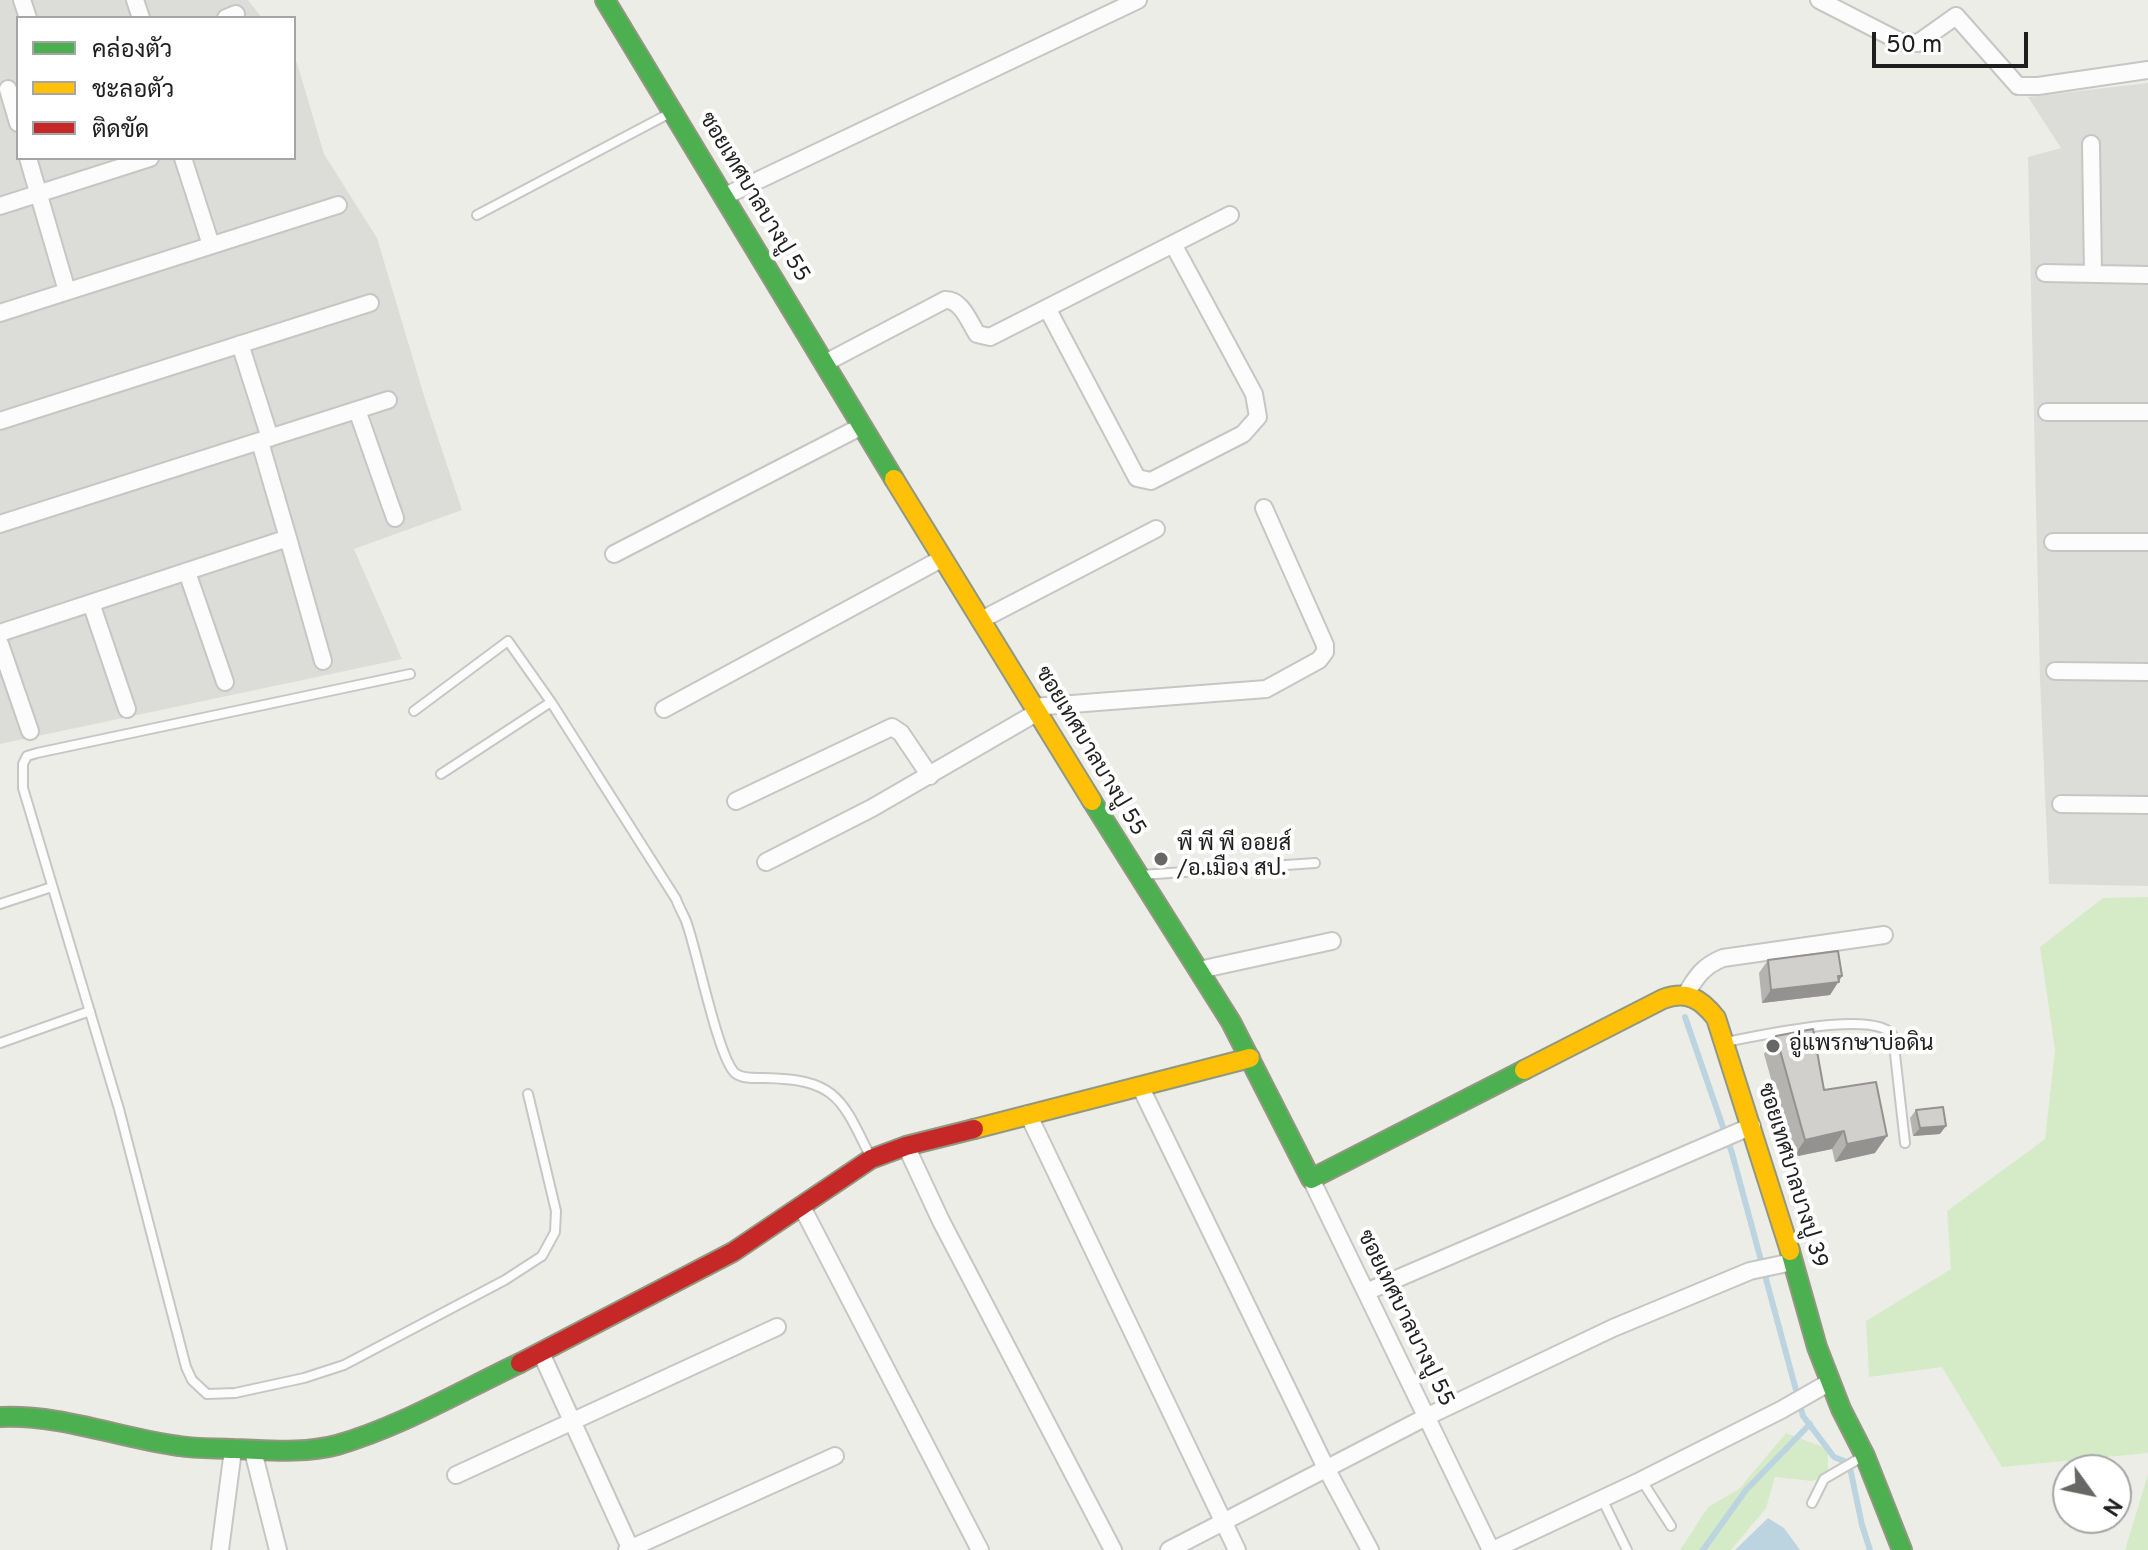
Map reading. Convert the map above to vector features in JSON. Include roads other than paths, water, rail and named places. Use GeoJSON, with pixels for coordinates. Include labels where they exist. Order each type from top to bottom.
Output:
{"type":"FeatureCollection","features":[{"type":"Feature","properties":{"kind":"street","name":"ซอยเทศบาลบางปู 55"},"geometry":{"type":"LineString","coordinates":[[605,0],[1034,710],[1136,876],[1199,970],[1250,1058],[1492,1550]]}},
{"type":"Feature","properties":{"kind":"street"},"geometry":{"type":"LineString","coordinates":[[723,197],[1138,0]]}},
{"type":"Feature","properties":{"kind":"street"},"geometry":{"type":"LineString","coordinates":[[1819,0],[1901,42],[1918,43],[1956,16],[2018,86],[2038,86],[2148,70]]}},
{"type":"Feature","properties":{"kind":"street"},"geometry":{"type":"LineString","coordinates":[[9,88],[16,115]]}},
{"type":"Feature","properties":{"kind":"street"},"geometry":{"type":"LineString","coordinates":[[2091,144],[2093,274]]}},
{"type":"Feature","properties":{"kind":"street"},"geometry":{"type":"LineString","coordinates":[[29,160],[67,291]]}},
{"type":"Feature","properties":{"kind":"street"},"geometry":{"type":"LineString","coordinates":[[0,206],[144,160]]}},
{"type":"Feature","properties":{"kind":"street"},"geometry":{"type":"LineString","coordinates":[[184,160],[211,245]]}},
{"type":"Feature","properties":{"kind":"street"},"geometry":{"type":"LineString","coordinates":[[0,313],[338,205]]}},
{"type":"Feature","properties":{"kind":"street"},"geometry":{"type":"LineString","coordinates":[[825,363],[951,299],[957,303],[977,334],[990,337],[1230,215]]}},
{"type":"Feature","properties":{"kind":"street"},"geometry":{"type":"LineString","coordinates":[[1047,308],[1137,478],[1151,481],[1178,468],[1243,434],[1258,417],[1254,394],[1173,244]]}},
{"type":"Feature","properties":{"kind":"street"},"geometry":{"type":"LineString","coordinates":[[2045,273],[2148,275]]}},
{"type":"Feature","properties":{"kind":"street"},"geometry":{"type":"LineString","coordinates":[[0,421],[370,303]]}},
{"type":"Feature","properties":{"kind":"street"},"geometry":{"type":"LineString","coordinates":[[240,344],[288,538],[323,661]]}},
{"type":"Feature","properties":{"kind":"street"},"geometry":{"type":"LineString","coordinates":[[0,524],[388,400]]}},
{"type":"Feature","properties":{"kind":"street"},"geometry":{"type":"LineString","coordinates":[[357,410],[395,518]]}},
{"type":"Feature","properties":{"kind":"street"},"geometry":{"type":"LineString","coordinates":[[2047,412],[2148,412]]}},
{"type":"Feature","properties":{"kind":"street"},"geometry":{"type":"LineString","coordinates":[[614,554],[862,426]]}},
{"type":"Feature","properties":{"kind":"street"},"geometry":{"type":"LineString","coordinates":[[766,862],[930,776],[1034,710],[1266,689],[1319,660],[1325,652],[1325,645],[1264,508]]}},
{"type":"Feature","properties":{"kind":"street"},"geometry":{"type":"LineString","coordinates":[[981,620],[1156,529]]}},
{"type":"Feature","properties":{"kind":"street"},"geometry":{"type":"LineString","coordinates":[[0,633],[288,538]]}},
{"type":"Feature","properties":{"kind":"street"},"geometry":{"type":"LineString","coordinates":[[2053,542],[2148,542]]}},
{"type":"Feature","properties":{"kind":"street"},"geometry":{"type":"LineString","coordinates":[[664,709],[943,558]]}},
{"type":"Feature","properties":{"kind":"street"},"geometry":{"type":"LineString","coordinates":[[187,572],[225,682]]}},
{"type":"Feature","properties":{"kind":"street"},"geometry":{"type":"LineString","coordinates":[[91,603],[127,709]]}},
{"type":"Feature","properties":{"kind":"street"},"geometry":{"type":"LineString","coordinates":[[0,644],[30,731]]}},
{"type":"Feature","properties":{"kind":"street"},"geometry":{"type":"LineString","coordinates":[[2055,671],[2148,672]]}},
{"type":"Feature","properties":{"kind":"street"},"geometry":{"type":"LineString","coordinates":[[736,801],[892,727],[901,733],[930,776]]}},
{"type":"Feature","properties":{"kind":"street"},"geometry":{"type":"LineString","coordinates":[[2061,804],[2148,805]]}},
{"type":"Feature","properties":{"kind":"street"},"geometry":{"type":"LineString","coordinates":[[1311,1179],[1663,999],[1674,994],[1686,994],[1708,964],[1723,958],[1884,935]]}},
{"type":"Feature","properties":{"kind":"street"},"geometry":{"type":"LineString","coordinates":[[1199,970],[1332,941]]}},
{"type":"Feature","properties":{"kind":"street","name":"ซอยเทศบาลบางปู 39"},"geometry":{"type":"LineString","coordinates":[[1686,994],[1707,1005],[1716,1018],[1752,1126],[1783,1263],[1861,1458],[1902,1550]]}},
{"type":"Feature","properties":{"kind":"street"},"geometry":{"type":"LineString","coordinates":[[0,1417],[23,1416],[65,1422],[123,1437],[183,1447],[301,1451],[336,1445],[387,1426],[541,1353],[733,1252],[871,1159],[906,1146],[1250,1058]]}},
{"type":"Feature","properties":{"kind":"street"},"geometry":{"type":"LineString","coordinates":[[1140,1086],[1326,1468],[1370,1550]]}},
{"type":"Feature","properties":{"kind":"street"},"geometry":{"type":"LineString","coordinates":[[1028,1114],[1237,1550]]}},
{"type":"Feature","properties":{"kind":"street"},"geometry":{"type":"LineString","coordinates":[[1366,1292],[1752,1126]]}},
{"type":"Feature","properties":{"kind":"street"},"geometry":{"type":"LineString","coordinates":[[906,1146],[941,1221],[1113,1550]]}},
{"type":"Feature","properties":{"kind":"street"},"geometry":{"type":"LineString","coordinates":[[802,1207],[980,1550]]}},
{"type":"Feature","properties":{"kind":"street"},"geometry":{"type":"LineString","coordinates":[[1169,1550],[1426,1417],[1613,1328],[1750,1271],[1783,1263]]}},
{"type":"Feature","properties":{"kind":"street"},"geometry":{"type":"LineString","coordinates":[[456,1475],[777,1327]]}},
{"type":"Feature","properties":{"kind":"street"},"geometry":{"type":"LineString","coordinates":[[541,1353],[630,1549],[835,1456]]}},
{"type":"Feature","properties":{"kind":"street"},"geometry":{"type":"LineString","coordinates":[[1492,1550],[1642,1480],[1830,1382]]}},
{"type":"Feature","properties":{"kind":"street"},"geometry":{"type":"LineString","coordinates":[[220,1550],[233,1450]]}},
{"type":"Feature","properties":{"kind":"street"},"geometry":{"type":"LineString","coordinates":[[253,1451],[278,1550]]}},
{"type":"Feature","properties":{"kind":"lane"},"geometry":{"type":"LineString","coordinates":[[477,215],[673,112]]}},
{"type":"Feature","properties":{"kind":"lane"},"geometry":{"type":"LineString","coordinates":[[414,711],[508,641],[551,702],[676,899],[733,1071],[741,1076],[794,1079],[819,1085],[846,1106],[871,1159]]}},
{"type":"Feature","properties":{"kind":"lane"},"geometry":{"type":"LineString","coordinates":[[410,674],[27,756],[23,764],[23,788],[90,1011],[192,1380],[207,1394],[235,1393],[304,1378],[344,1365],[505,1280],[542,1256],[555,1232],[556,1211],[528,1094]]}},
{"type":"Feature","properties":{"kind":"lane"},"geometry":{"type":"LineString","coordinates":[[441,774],[551,702]]}},
{"type":"Feature","properties":{"kind":"lane"},"geometry":{"type":"LineString","coordinates":[[1136,876],[1315,863]]}},
{"type":"Feature","properties":{"kind":"lane"},"geometry":{"type":"LineString","coordinates":[[0,904],[52,887]]}},
{"type":"Feature","properties":{"kind":"lane"},"geometry":{"type":"LineString","coordinates":[[0,1043],[90,1011]]}},
{"type":"Feature","properties":{"kind":"lane"},"geometry":{"type":"LineString","coordinates":[[1724,1042],[1842,1023],[1885,1027],[1893,1036],[1905,1143]]}},
{"type":"Feature","properties":{"kind":"lane"},"geometry":{"type":"LineString","coordinates":[[1812,1503],[1824,1479],[1861,1458]]}},
{"type":"Feature","properties":{"kind":"lane"},"geometry":{"type":"LineString","coordinates":[[1642,1480],[1671,1526]]}},
{"type":"Feature","properties":{"kind":"lane"},"geometry":{"type":"LineString","coordinates":[[1602,1499],[1627,1550]]}},
{"type":"Feature","properties":{"kind":"water"},"geometry":{"type":"Polygon","coordinates":[[[1768,1518],[1784,1528],[1800,1550],[1735,1550],[1768,1518]]]}},
{"type":"Feature","properties":{"kind":"waterway"},"geometry":{"type":"LineString","coordinates":[[1685,1017],[1732,1153],[1803,1416],[1834,1457],[1849,1463],[1870,1550]]}},
{"type":"Feature","properties":{"kind":"waterway"},"geometry":{"type":"LineString","coordinates":[[1703,1550],[1746,1490],[1810,1424]]}},
{"type":"Feature","properties":{"kind":"place","name":"พี พี พี ออยส์ /อ.เมือง สป."},"geometry":{"type":"Point","coordinates":[1161,859]}},
{"type":"Feature","properties":{"kind":"place","name":"อู่แพรกษาบ่อดิน"},"geometry":{"type":"Point","coordinates":[1773,1046]}}]}
